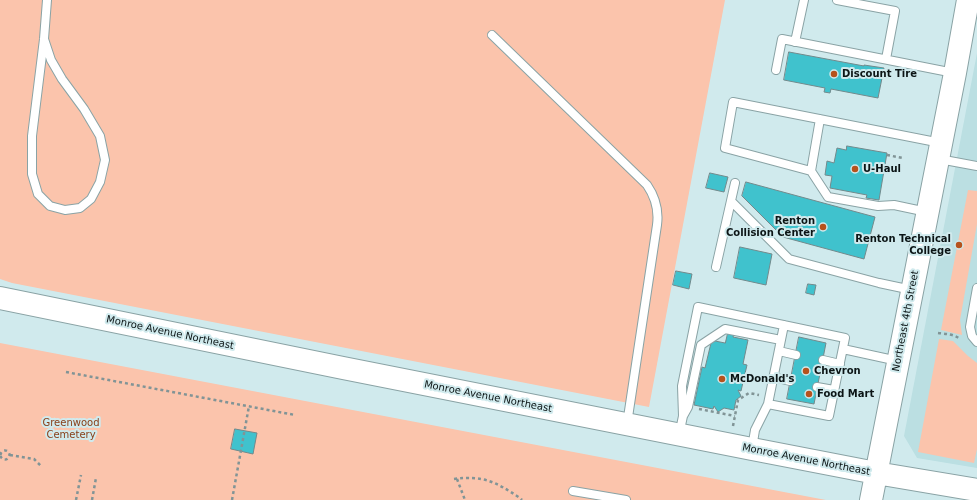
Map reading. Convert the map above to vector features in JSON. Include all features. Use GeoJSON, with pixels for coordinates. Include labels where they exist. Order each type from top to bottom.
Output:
{"type":"FeatureCollection","features":[{"type":"Feature","properties":{"kind":"street","name":"Northeast 4th Street"},"geometry":{"type":"LineString","coordinates":[[871,500],[940,151],[968,0]]}},
{"type":"Feature","properties":{"kind":"street","name":"Monroe Avenue Northeast"},"geometry":{"type":"LineString","coordinates":[[0,298],[627,424],[681,425],[752,449],[974,490]]}},
{"type":"Feature","properties":{"kind":"lane"},"geometry":{"type":"LineString","coordinates":[[44,39],[51,60],[100,136],[105,160],[100,182],[90,199],[80,208],[65,210],[50,206],[38,194],[32,174],[32,136],[44,39],[47,0]]}},
{"type":"Feature","properties":{"kind":"lane"},"geometry":{"type":"LineString","coordinates":[[796,42],[804,0]]}},
{"type":"Feature","properties":{"kind":"lane"},"geometry":{"type":"LineString","coordinates":[[839,0],[895,11],[886,59]]}},
{"type":"Feature","properties":{"kind":"lane"},"geometry":{"type":"LineString","coordinates":[[492,35],[647,185],[656,203],[658,210],[657,226],[627,424]]}},
{"type":"Feature","properties":{"kind":"lane"},"geometry":{"type":"LineString","coordinates":[[776,70],[782,39],[955,73]]}},
{"type":"Feature","properties":{"kind":"lane"},"geometry":{"type":"LineString","coordinates":[[928,212],[894,205],[878,206],[828,197],[811,171],[725,148],[733,102],[820,119],[940,151],[977,166]]}},
{"type":"Feature","properties":{"kind":"lane"},"geometry":{"type":"LineString","coordinates":[[811,171],[820,119]]}},
{"type":"Feature","properties":{"kind":"lane"},"geometry":{"type":"LineString","coordinates":[[716,267],[735,183]]}},
{"type":"Feature","properties":{"kind":"lane"},"geometry":{"type":"LineString","coordinates":[[731,201],[790,259],[878,283],[912,290]]}},
{"type":"Feature","properties":{"kind":"lane"},"geometry":{"type":"LineString","coordinates":[[977,288],[970,327],[972,336],[977,342]]}},
{"type":"Feature","properties":{"kind":"lane"},"geometry":{"type":"LineString","coordinates":[[681,425],[682,386],[698,307],[845,338],[829,416],[768,400]]}},
{"type":"Feature","properties":{"kind":"lane"},"geometry":{"type":"LineString","coordinates":[[752,449],[755,430],[768,400],[784,325]]}},
{"type":"Feature","properties":{"kind":"lane"},"geometry":{"type":"LineString","coordinates":[[681,425],[688,407],[701,345],[725,329],[781,340]]}},
{"type":"Feature","properties":{"kind":"lane"},"geometry":{"type":"LineString","coordinates":[[843,350],[899,361]]}},
{"type":"Feature","properties":{"kind":"lane"},"geometry":{"type":"LineString","coordinates":[[779,351],[796,355]]}},
{"type":"Feature","properties":{"kind":"lane"},"geometry":{"type":"LineString","coordinates":[[823,360],[840,364]]}},
{"type":"Feature","properties":{"kind":"lane"},"geometry":{"type":"LineString","coordinates":[[773,377],[790,381]]}},
{"type":"Feature","properties":{"kind":"lane"},"geometry":{"type":"LineString","coordinates":[[817,387],[834,390]]}},
{"type":"Feature","properties":{"kind":"lane"},"geometry":{"type":"LineString","coordinates":[[573,491],[626,500]]}},
{"type":"Feature","properties":{"kind":"path"},"geometry":{"type":"LineString","coordinates":[[887,155],[903,158]]}},
{"type":"Feature","properties":{"kind":"path"},"geometry":{"type":"LineString","coordinates":[[938,333],[958,337],[963,342]]}},
{"type":"Feature","properties":{"kind":"path"},"geometry":{"type":"LineString","coordinates":[[66,372],[295,415]]}},
{"type":"Feature","properties":{"kind":"path"},"geometry":{"type":"LineString","coordinates":[[734,426],[738,400],[749,393],[768,400]]}},
{"type":"Feature","properties":{"kind":"path"},"geometry":{"type":"LineString","coordinates":[[232,500],[249,406]]}},
{"type":"Feature","properties":{"kind":"path"},"geometry":{"type":"LineString","coordinates":[[688,407],[735,416]]}},
{"type":"Feature","properties":{"kind":"path"},"geometry":{"type":"LineString","coordinates":[[10,455],[34,460],[42,467]]}},
{"type":"Feature","properties":{"kind":"path"},"geometry":{"type":"LineString","coordinates":[[76,500],[81,475]]}},
{"type":"Feature","properties":{"kind":"path"},"geometry":{"type":"LineString","coordinates":[[92,500],[96,478]]}},
{"type":"Feature","properties":{"kind":"path"},"geometry":{"type":"LineString","coordinates":[[465,500],[456,479],[482,478],[503,487],[522,500]]}},
{"type":"Feature","properties":{"kind":"shaded area","name":"Renton Technical College"},"geometry":{"type":"Polygon","coordinates":[[[977,53],[977,468],[917,458],[904,436],[977,53]]]}},
{"type":"Feature","properties":{"kind":"green space"},"geometry":{"type":"Polygon","coordinates":[[[0,0],[725,0],[649,407],[12,283],[0,279],[0,0]]]}},
{"type":"Feature","properties":{"kind":"green space"},"geometry":{"type":"Polygon","coordinates":[[[968,190],[977,191],[977,224],[960,320],[962,335],[941,330],[968,190]]]}},
{"type":"Feature","properties":{"kind":"green space"},"geometry":{"type":"Polygon","coordinates":[[[939,339],[953,341],[977,363],[977,449],[974,463],[918,452],[939,339]]]}},
{"type":"Feature","properties":{"kind":"green space","name":"Greenwood Cemetery"},"geometry":{"type":"Polygon","coordinates":[[[0,343],[826,500],[0,500],[0,343]]]}},
{"type":"Feature","properties":{"kind":"building","name":"Discount Tire"},"geometry":{"type":"Polygon","coordinates":[[[789,52],[864,66],[884,68],[878,98],[831,89],[830,93],[824,92],[825,88],[784,80],[789,52]]]}},
{"type":"Feature","properties":{"kind":"building","name":"U-Haul"},"geometry":{"type":"Polygon","coordinates":[[[847,146],[887,153],[879,200],[866,198],[867,195],[830,188],[832,176],[825,175],[827,161],[834,163],[837,148],[846,150],[847,146]]]}},
{"type":"Feature","properties":{"kind":"building"},"geometry":{"type":"Polygon","coordinates":[[[710,173],[728,177],[724,192],[706,188],[710,173]]]}},
{"type":"Feature","properties":{"kind":"building","name":"Renton Collision Center"},"geometry":{"type":"Polygon","coordinates":[[[746,182],[875,217],[864,259],[783,237],[742,196],[746,182]]]}},
{"type":"Feature","properties":{"kind":"building"},"geometry":{"type":"Polygon","coordinates":[[[740,247],[772,254],[766,285],[734,278],[740,247]]]}},
{"type":"Feature","properties":{"kind":"building"},"geometry":{"type":"Polygon","coordinates":[[[676,271],[692,274],[689,289],[673,285],[676,271]]]}},
{"type":"Feature","properties":{"kind":"building"},"geometry":{"type":"Polygon","coordinates":[[[808,284],[816,285],[814,295],[806,293],[808,284]]]}},
{"type":"Feature","properties":{"kind":"building","name":"McDonald's"},"geometry":{"type":"Polygon","coordinates":[[[728,333],[734,334],[733,337],[748,340],[743,364],[747,365],[741,391],[738,390],[741,396],[736,400],[734,410],[724,408],[718,412],[714,406],[713,409],[694,405],[702,367],[705,368],[711,343],[715,341],[725,343],[728,333]]]}},
{"type":"Feature","properties":{"kind":"building","name":"Chevron"},"geometry":{"type":"Polygon","coordinates":[[[799,337],[826,343],[814,404],[787,399],[799,337]]]}},
{"type":"Feature","properties":{"kind":"building"},"geometry":{"type":"Polygon","coordinates":[[[235,429],[257,433],[253,454],[231,449],[235,429]]]}},
{"type":"Feature","properties":{"kind":"place","name":"Discount Tire"},"geometry":{"type":"Point","coordinates":[834,74]}},
{"type":"Feature","properties":{"kind":"place","name":"U-Haul"},"geometry":{"type":"Point","coordinates":[855,169]}},
{"type":"Feature","properties":{"kind":"place","name":"Renton Collision Center"},"geometry":{"type":"Point","coordinates":[823,227]}},
{"type":"Feature","properties":{"kind":"place","name":"Renton Technical College"},"geometry":{"type":"Point","coordinates":[959,245]}},
{"type":"Feature","properties":{"kind":"place","name":"Chevron"},"geometry":{"type":"Point","coordinates":[806,371]}},
{"type":"Feature","properties":{"kind":"place","name":"McDonald's"},"geometry":{"type":"Point","coordinates":[722,379]}},
{"type":"Feature","properties":{"kind":"place","name":"Food Mart"},"geometry":{"type":"Point","coordinates":[809,394]}}]}
